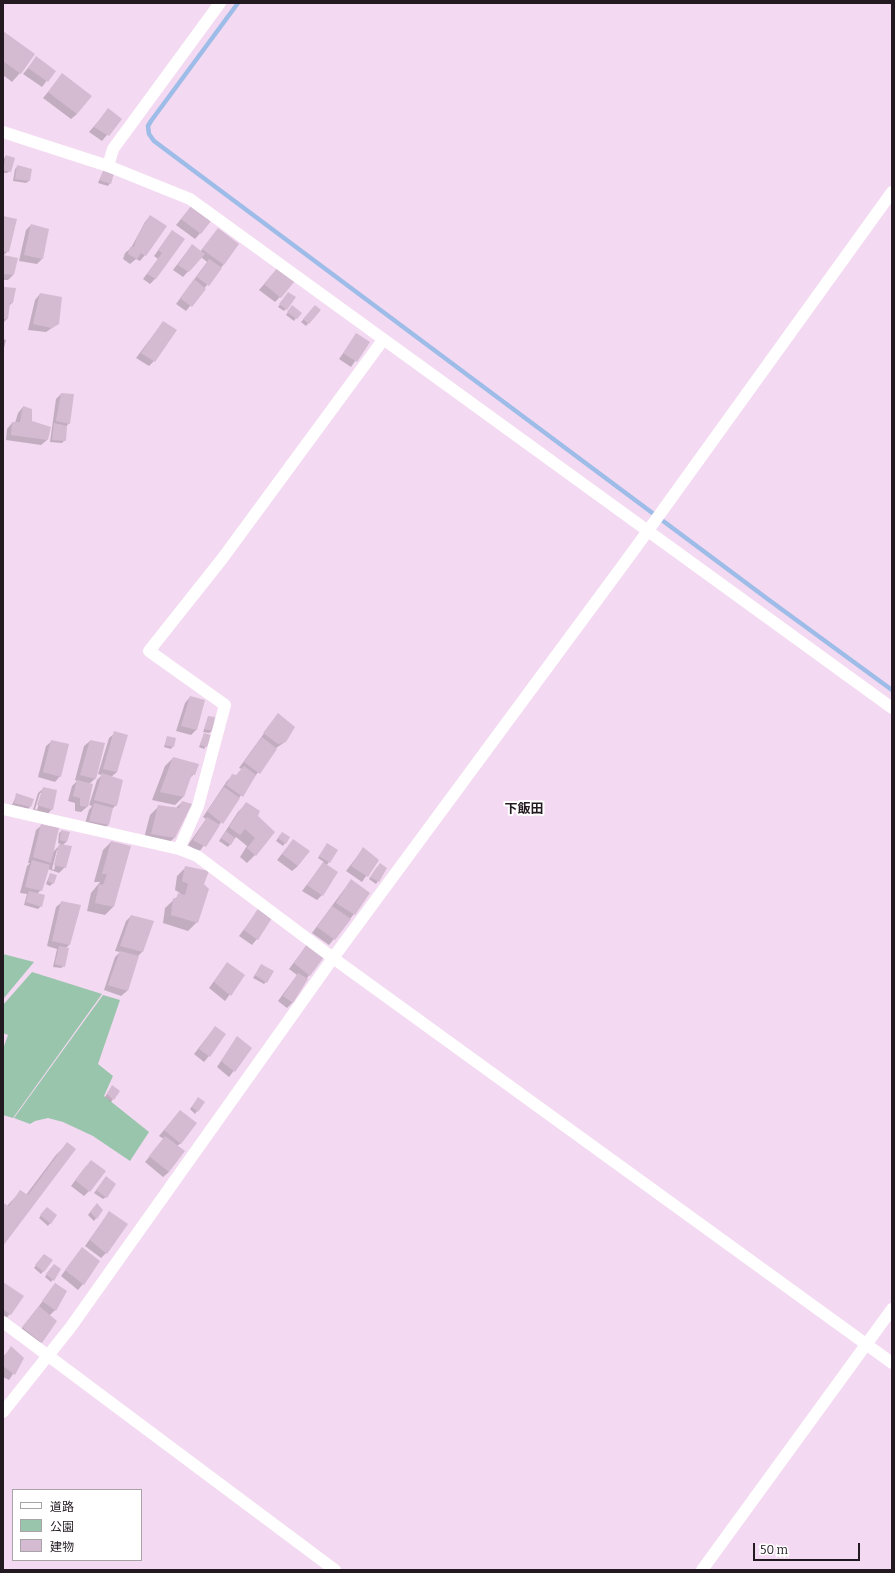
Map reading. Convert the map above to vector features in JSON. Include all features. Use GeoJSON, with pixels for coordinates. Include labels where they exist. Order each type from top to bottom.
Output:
{"type":"FeatureCollection","features":[{"type":"Feature","properties":{"kind":"street"},"geometry":{"type":"LineString","coordinates":[[108,166],[113,149],[220,3]]}},
{"type":"Feature","properties":{"kind":"street"},"geometry":{"type":"LineString","coordinates":[[3,132],[108,166],[190,199],[383,340],[649,528],[892,708]]}},
{"type":"Feature","properties":{"kind":"street"},"geometry":{"type":"LineString","coordinates":[[3,1412],[70,1328],[333,958],[649,528],[892,192]]}},
{"type":"Feature","properties":{"kind":"street"},"geometry":{"type":"LineString","coordinates":[[178,849],[198,806],[225,705],[149,651],[222,559],[383,340]]}},
{"type":"Feature","properties":{"kind":"street"},"geometry":{"type":"LineString","coordinates":[[3,809],[178,849],[197,856],[333,958],[892,1363]]}},
{"type":"Feature","properties":{"kind":"street"},"geometry":{"type":"LineString","coordinates":[[702,1570],[892,1309]]}},
{"type":"Feature","properties":{"kind":"street"},"geometry":{"type":"LineString","coordinates":[[3,1322],[336,1570]]}},
{"type":"Feature","properties":{"kind":"green space"},"geometry":{"type":"Polygon","coordinates":[[[3,954],[34,962],[4,998],[3,998],[3,954]]]}},
{"type":"Feature","properties":{"kind":"green space"},"geometry":{"type":"Polygon","coordinates":[[[32,972],[102,994],[13,1118],[3,1115],[3,1049],[8,1035],[3,1033],[3,1005],[32,972]]]}},
{"type":"Feature","properties":{"kind":"green space"},"geometry":{"type":"Polygon","coordinates":[[[103,995],[120,1000],[98,1064],[113,1076],[104,1096],[149,1132],[130,1161],[93,1136],[63,1122],[48,1118],[35,1121],[30,1124],[14,1118],[103,995]]]}},
{"type":"Feature","properties":{"kind":"building"},"geometry":{"type":"Polygon","coordinates":[[[3,31],[35,54],[21,74],[3,61],[3,31]]]}},
{"type":"Feature","properties":{"kind":"building"},"geometry":{"type":"Polygon","coordinates":[[[36,56],[56,71],[48,82],[28,68],[36,56]]]}},
{"type":"Feature","properties":{"kind":"building"},"geometry":{"type":"Polygon","coordinates":[[[62,73],[92,96],[77,114],[48,92],[62,73]]]}},
{"type":"Feature","properties":{"kind":"building"},"geometry":{"type":"Polygon","coordinates":[[[108,108],[122,119],[109,136],[94,127],[108,108]]]}},
{"type":"Feature","properties":{"kind":"building"},"geometry":{"type":"Polygon","coordinates":[[[6,155],[15,158],[11,172],[3,170],[6,155]]]}},
{"type":"Feature","properties":{"kind":"building"},"geometry":{"type":"Polygon","coordinates":[[[17,165],[32,169],[30,181],[15,179],[17,165]]]}},
{"type":"Feature","properties":{"kind":"building"},"geometry":{"type":"Polygon","coordinates":[[[104,168],[114,173],[111,184],[100,180],[104,168]]]}},
{"type":"Feature","properties":{"kind":"building"},"geometry":{"type":"Polygon","coordinates":[[[191,206],[211,221],[201,234],[181,219],[191,206]]]}},
{"type":"Feature","properties":{"kind":"building"},"geometry":{"type":"Polygon","coordinates":[[[150,215],[167,226],[146,256],[141,253],[137,259],[128,254],[130,247],[134,247],[137,237],[150,215]]]}},
{"type":"Feature","properties":{"kind":"building"},"geometry":{"type":"Polygon","coordinates":[[[3,216],[17,219],[9,252],[3,251],[3,216]]]}},
{"type":"Feature","properties":{"kind":"building"},"geometry":{"type":"Polygon","coordinates":[[[31,224],[49,229],[43,259],[24,255],[31,224]]]}},
{"type":"Feature","properties":{"kind":"building"},"geometry":{"type":"Polygon","coordinates":[[[218,228],[239,244],[224,265],[202,249],[218,228]]]}},
{"type":"Feature","properties":{"kind":"building"},"geometry":{"type":"Polygon","coordinates":[[[172,230],[185,239],[156,279],[147,274],[162,253],[158,250],[172,230]]]}},
{"type":"Feature","properties":{"kind":"building"},"geometry":{"type":"Polygon","coordinates":[[[192,244],[205,254],[189,272],[178,265],[192,244]]]}},
{"type":"Feature","properties":{"kind":"building"},"geometry":{"type":"Polygon","coordinates":[[[3,255],[18,258],[14,275],[3,274],[3,255]]]}},
{"type":"Feature","properties":{"kind":"building"},"geometry":{"type":"Polygon","coordinates":[[[209,259],[222,268],[209,286],[197,277],[209,259]]]}},
{"type":"Feature","properties":{"kind":"building"},"geometry":{"type":"Polygon","coordinates":[[[278,267],[295,281],[281,298],[264,284],[278,267]]]}},
{"type":"Feature","properties":{"kind":"building"},"geometry":{"type":"Polygon","coordinates":[[[194,279],[206,289],[192,307],[180,298],[194,279]]]}},
{"type":"Feature","properties":{"kind":"building"},"geometry":{"type":"Polygon","coordinates":[[[4,287],[16,288],[13,303],[10,303],[8,319],[3,319],[4,287]]]}},
{"type":"Feature","properties":{"kind":"building"},"geometry":{"type":"Polygon","coordinates":[[[288,292],[296,297],[287,310],[279,304],[288,292]]]}},
{"type":"Feature","properties":{"kind":"building"},"geometry":{"type":"Polygon","coordinates":[[[40,293],[62,297],[59,324],[52,328],[33,324],[40,293]]]}},
{"type":"Feature","properties":{"kind":"building"},"geometry":{"type":"Polygon","coordinates":[[[292,305],[302,313],[297,319],[287,312],[292,305]]]}},
{"type":"Feature","properties":{"kind":"building"},"geometry":{"type":"Polygon","coordinates":[[[315,305],[321,310],[309,324],[303,319],[315,305]]]}},
{"type":"Feature","properties":{"kind":"building"},"geometry":{"type":"Polygon","coordinates":[[[163,321],[177,330],[155,362],[141,353],[163,321]]]}},
{"type":"Feature","properties":{"kind":"building"},"geometry":{"type":"Polygon","coordinates":[[[356,333],[370,342],[357,362],[343,353],[356,333]]]}},
{"type":"Feature","properties":{"kind":"building"},"geometry":{"type":"Polygon","coordinates":[[[61,393],[74,394],[70,424],[56,421],[61,393]]]}},
{"type":"Feature","properties":{"kind":"building"},"geometry":{"type":"Polygon","coordinates":[[[23,406],[32,409],[32,421],[51,427],[48,440],[11,435],[12,422],[20,422],[23,406]]]}},
{"type":"Feature","properties":{"kind":"building"},"geometry":{"type":"Polygon","coordinates":[[[54,423],[67,426],[66,441],[52,440],[54,423]]]}},
{"type":"Feature","properties":{"kind":"building"},"geometry":{"type":"Polygon","coordinates":[[[190,696],[205,700],[197,730],[181,726],[190,696]]]}},
{"type":"Feature","properties":{"kind":"building"},"geometry":{"type":"Polygon","coordinates":[[[278,713],[295,727],[286,742],[278,744],[263,733],[278,713]]]}},
{"type":"Feature","properties":{"kind":"building"},"geometry":{"type":"Polygon","coordinates":[[[208,716],[215,717],[213,731],[204,729],[208,716]]]}},
{"type":"Feature","properties":{"kind":"building"},"geometry":{"type":"Polygon","coordinates":[[[114,731],[128,735],[117,772],[103,769],[114,731]]]}},
{"type":"Feature","properties":{"kind":"building"},"geometry":{"type":"Polygon","coordinates":[[[204,733],[211,735],[207,747],[200,745],[204,733]]]}},
{"type":"Feature","properties":{"kind":"building"},"geometry":{"type":"Polygon","coordinates":[[[167,736],[176,738],[174,747],[165,745],[167,736]]]}},
{"type":"Feature","properties":{"kind":"building"},"geometry":{"type":"Polygon","coordinates":[[[262,737],[277,749],[260,774],[244,762],[262,737]]]}},
{"type":"Feature","properties":{"kind":"building"},"geometry":{"type":"Polygon","coordinates":[[[51,740],[69,744],[61,777],[43,772],[51,740]]]}},
{"type":"Feature","properties":{"kind":"building"},"geometry":{"type":"Polygon","coordinates":[[[90,740],[105,743],[96,779],[80,775],[90,740]]]}},
{"type":"Feature","properties":{"kind":"building"},"geometry":{"type":"Polygon","coordinates":[[[173,757],[199,764],[195,775],[192,774],[184,797],[160,792],[173,757]]]}},
{"type":"Feature","properties":{"kind":"building"},"geometry":{"type":"Polygon","coordinates":[[[244,766],[256,775],[243,797],[226,785],[232,774],[236,775],[244,766]]]}},
{"type":"Feature","properties":{"kind":"building"},"geometry":{"type":"Polygon","coordinates":[[[102,773],[123,780],[117,806],[94,800],[102,773]]]}},
{"type":"Feature","properties":{"kind":"building"},"geometry":{"type":"Polygon","coordinates":[[[77,780],[93,784],[88,807],[80,806],[80,798],[73,796],[77,780]]]}},
{"type":"Feature","properties":{"kind":"building"},"geometry":{"type":"Polygon","coordinates":[[[43,787],[57,790],[53,810],[37,805],[43,787]]]}},
{"type":"Feature","properties":{"kind":"building"},"geometry":{"type":"Polygon","coordinates":[[[224,787],[240,798],[223,824],[207,811],[224,787]]]}},
{"type":"Feature","properties":{"kind":"building"},"geometry":{"type":"Polygon","coordinates":[[[16,793],[34,799],[31,807],[14,803],[16,793]]]}},
{"type":"Feature","properties":{"kind":"building"},"geometry":{"type":"Polygon","coordinates":[[[182,801],[192,804],[175,838],[151,834],[158,805],[179,808],[182,801]]]}},
{"type":"Feature","properties":{"kind":"building"},"geometry":{"type":"Polygon","coordinates":[[[246,802],[260,811],[258,816],[275,832],[256,856],[247,848],[255,838],[245,829],[240,835],[229,827],[246,802]]]}},
{"type":"Feature","properties":{"kind":"building"},"geometry":{"type":"Polygon","coordinates":[[[94,803],[113,808],[109,825],[89,821],[94,803]]]}},
{"type":"Feature","properties":{"kind":"building"},"geometry":{"type":"Polygon","coordinates":[[[207,817],[220,825],[206,847],[193,840],[207,817]]]}},
{"type":"Feature","properties":{"kind":"building"},"geometry":{"type":"Polygon","coordinates":[[[41,824],[59,828],[51,863],[33,857],[41,824]]]}},
{"type":"Feature","properties":{"kind":"building"},"geometry":{"type":"Polygon","coordinates":[[[61,830],[70,832],[67,842],[60,840],[61,830]]]}},
{"type":"Feature","properties":{"kind":"building"},"geometry":{"type":"Polygon","coordinates":[[[226,831],[235,838],[231,845],[221,838],[226,831]]]}},
{"type":"Feature","properties":{"kind":"building"},"geometry":{"type":"Polygon","coordinates":[[[282,832],[290,837],[286,844],[278,838],[282,832]]]}},
{"type":"Feature","properties":{"kind":"building"},"geometry":{"type":"Polygon","coordinates":[[[293,839],[310,851],[298,866],[282,854],[293,839]]]}},
{"type":"Feature","properties":{"kind":"building"},"geometry":{"type":"Polygon","coordinates":[[[111,841],[131,846],[114,907],[95,903],[99,884],[103,885],[107,874],[102,874],[111,841]]]}},
{"type":"Feature","properties":{"kind":"building"},"geometry":{"type":"Polygon","coordinates":[[[327,843],[338,850],[330,863],[319,856],[327,843]]]}},
{"type":"Feature","properties":{"kind":"building"},"geometry":{"type":"Polygon","coordinates":[[[59,844],[72,846],[66,868],[54,865],[59,844]]]}},
{"type":"Feature","properties":{"kind":"building"},"geometry":{"type":"Polygon","coordinates":[[[363,847],[379,860],[368,877],[351,866],[363,847]]]}},
{"type":"Feature","properties":{"kind":"building"},"geometry":{"type":"Polygon","coordinates":[[[32,860],[50,865],[42,891],[25,887],[32,860]]]}},
{"type":"Feature","properties":{"kind":"building"},"geometry":{"type":"Polygon","coordinates":[[[323,862],[338,872],[323,896],[307,885],[323,862]]]}},
{"type":"Feature","properties":{"kind":"building"},"geometry":{"type":"Polygon","coordinates":[[[380,863],[387,868],[379,882],[370,877],[380,863]]]}},
{"type":"Feature","properties":{"kind":"building"},"geometry":{"type":"Polygon","coordinates":[[[185,866],[209,871],[204,884],[209,889],[198,923],[171,915],[173,898],[176,899],[178,893],[185,895],[188,884],[182,881],[185,866]]]}},
{"type":"Feature","properties":{"kind":"building"},"geometry":{"type":"Polygon","coordinates":[[[50,873],[57,875],[54,884],[48,881],[50,873]]]}},
{"type":"Feature","properties":{"kind":"building"},"geometry":{"type":"Polygon","coordinates":[[[351,879],[370,893],[355,915],[336,903],[351,879]]]}},
{"type":"Feature","properties":{"kind":"building"},"geometry":{"type":"Polygon","coordinates":[[[29,891],[45,895],[42,907],[26,902],[29,891]]]}},
{"type":"Feature","properties":{"kind":"building"},"geometry":{"type":"Polygon","coordinates":[[[61,901],[81,905],[70,945],[52,941],[61,901]]]}},
{"type":"Feature","properties":{"kind":"building"},"geometry":{"type":"Polygon","coordinates":[[[332,906],[351,919],[335,940],[317,927],[332,906]]]}},
{"type":"Feature","properties":{"kind":"building"},"geometry":{"type":"Polygon","coordinates":[[[259,907],[272,918],[258,940],[244,930],[259,907]]]}},
{"type":"Feature","properties":{"kind":"building"},"geometry":{"type":"Polygon","coordinates":[[[131,915],[154,921],[143,952],[120,946],[131,915]]]}},
{"type":"Feature","properties":{"kind":"building"},"geometry":{"type":"Polygon","coordinates":[[[307,944],[324,957],[310,976],[294,963],[307,944]]]}},
{"type":"Feature","properties":{"kind":"building"},"geometry":{"type":"Polygon","coordinates":[[[59,946],[69,948],[65,967],[55,964],[59,946]]]}},
{"type":"Feature","properties":{"kind":"building"},"geometry":{"type":"Polygon","coordinates":[[[120,951],[139,956],[128,991],[108,985],[120,951]]]}},
{"type":"Feature","properties":{"kind":"building"},"geometry":{"type":"Polygon","coordinates":[[[227,962],[245,975],[231,996],[214,982],[227,962]]]}},
{"type":"Feature","properties":{"kind":"building"},"geometry":{"type":"Polygon","coordinates":[[[261,964],[274,971],[267,983],[255,975],[261,964]]]}},
{"type":"Feature","properties":{"kind":"building"},"geometry":{"type":"Polygon","coordinates":[[[298,973],[308,979],[293,1003],[283,996],[298,973]]]}},
{"type":"Feature","properties":{"kind":"building"},"geometry":{"type":"Polygon","coordinates":[[[215,1026],[226,1034],[210,1057],[199,1049],[215,1026]]]}},
{"type":"Feature","properties":{"kind":"building"},"geometry":{"type":"Polygon","coordinates":[[[237,1036],[252,1048],[235,1072],[221,1061],[237,1036]]]}},
{"type":"Feature","properties":{"kind":"building"},"geometry":{"type":"Polygon","coordinates":[[[112,1085],[120,1091],[114,1100],[107,1094],[112,1085]]]}},
{"type":"Feature","properties":{"kind":"building"},"geometry":{"type":"Polygon","coordinates":[[[198,1097],[205,1102],[198,1112],[192,1107],[198,1097]]]}},
{"type":"Feature","properties":{"kind":"building"},"geometry":{"type":"Polygon","coordinates":[[[180,1110],[197,1123],[181,1144],[164,1130],[180,1110]]]}},
{"type":"Feature","properties":{"kind":"building"},"geometry":{"type":"Polygon","coordinates":[[[165,1136],[185,1151],[169,1172],[149,1156],[165,1136]]]}},
{"type":"Feature","properties":{"kind":"building"},"geometry":{"type":"Polygon","coordinates":[[[67,1142],[76,1149],[3,1246],[3,1203],[9,1206],[20,1190],[28,1195],[67,1142]]]}},
{"type":"Feature","properties":{"kind":"building"},"geometry":{"type":"Polygon","coordinates":[[[91,1160],[106,1171],[90,1192],[75,1180],[91,1160]]]}},
{"type":"Feature","properties":{"kind":"building"},"geometry":{"type":"Polygon","coordinates":[[[106,1176],[116,1184],[107,1198],[96,1190],[106,1176]]]}},
{"type":"Feature","properties":{"kind":"building"},"geometry":{"type":"Polygon","coordinates":[[[97,1203],[103,1210],[97,1219],[90,1212],[97,1203]]]}},
{"type":"Feature","properties":{"kind":"building"},"geometry":{"type":"Polygon","coordinates":[[[47,1207],[57,1215],[51,1224],[40,1215],[47,1207]]]}},
{"type":"Feature","properties":{"kind":"building"},"geometry":{"type":"Polygon","coordinates":[[[109,1211],[128,1224],[107,1254],[90,1240],[109,1211]]]}},
{"type":"Feature","properties":{"kind":"building"},"geometry":{"type":"Polygon","coordinates":[[[82,1247],[100,1261],[84,1285],[65,1270],[82,1247]]]}},
{"type":"Feature","properties":{"kind":"building"},"geometry":{"type":"Polygon","coordinates":[[[44,1254],[53,1260],[44,1272],[35,1265],[44,1254]]]}},
{"type":"Feature","properties":{"kind":"building"},"geometry":{"type":"Polygon","coordinates":[[[54,1264],[61,1269],[54,1281],[46,1274],[54,1264]]]}},
{"type":"Feature","properties":{"kind":"building"},"geometry":{"type":"Polygon","coordinates":[[[3,1282],[24,1296],[11,1315],[3,1309],[3,1282]]]}},
{"type":"Feature","properties":{"kind":"building"},"geometry":{"type":"Polygon","coordinates":[[[55,1283],[67,1291],[56,1311],[42,1301],[55,1283]]]}},
{"type":"Feature","properties":{"kind":"building"},"geometry":{"type":"Polygon","coordinates":[[[39,1306],[57,1321],[42,1343],[22,1327],[39,1306]]]}},
{"type":"Feature","properties":{"kind":"building"},"geometry":{"type":"Polygon","coordinates":[[[11,1346],[24,1358],[15,1375],[3,1366],[3,1359],[11,1346]]]}},
{"type":"Feature","properties":{"kind":"waterway"},"geometry":{"type":"LineString","coordinates":[[238,3],[151,121],[148,126],[149,134],[154,141],[769,600],[892,690]]}},
{"type":"Feature","properties":{"kind":"district","name":"下飯田"},"geometry":{"type":"Point","coordinates":[524,809]}}]}
